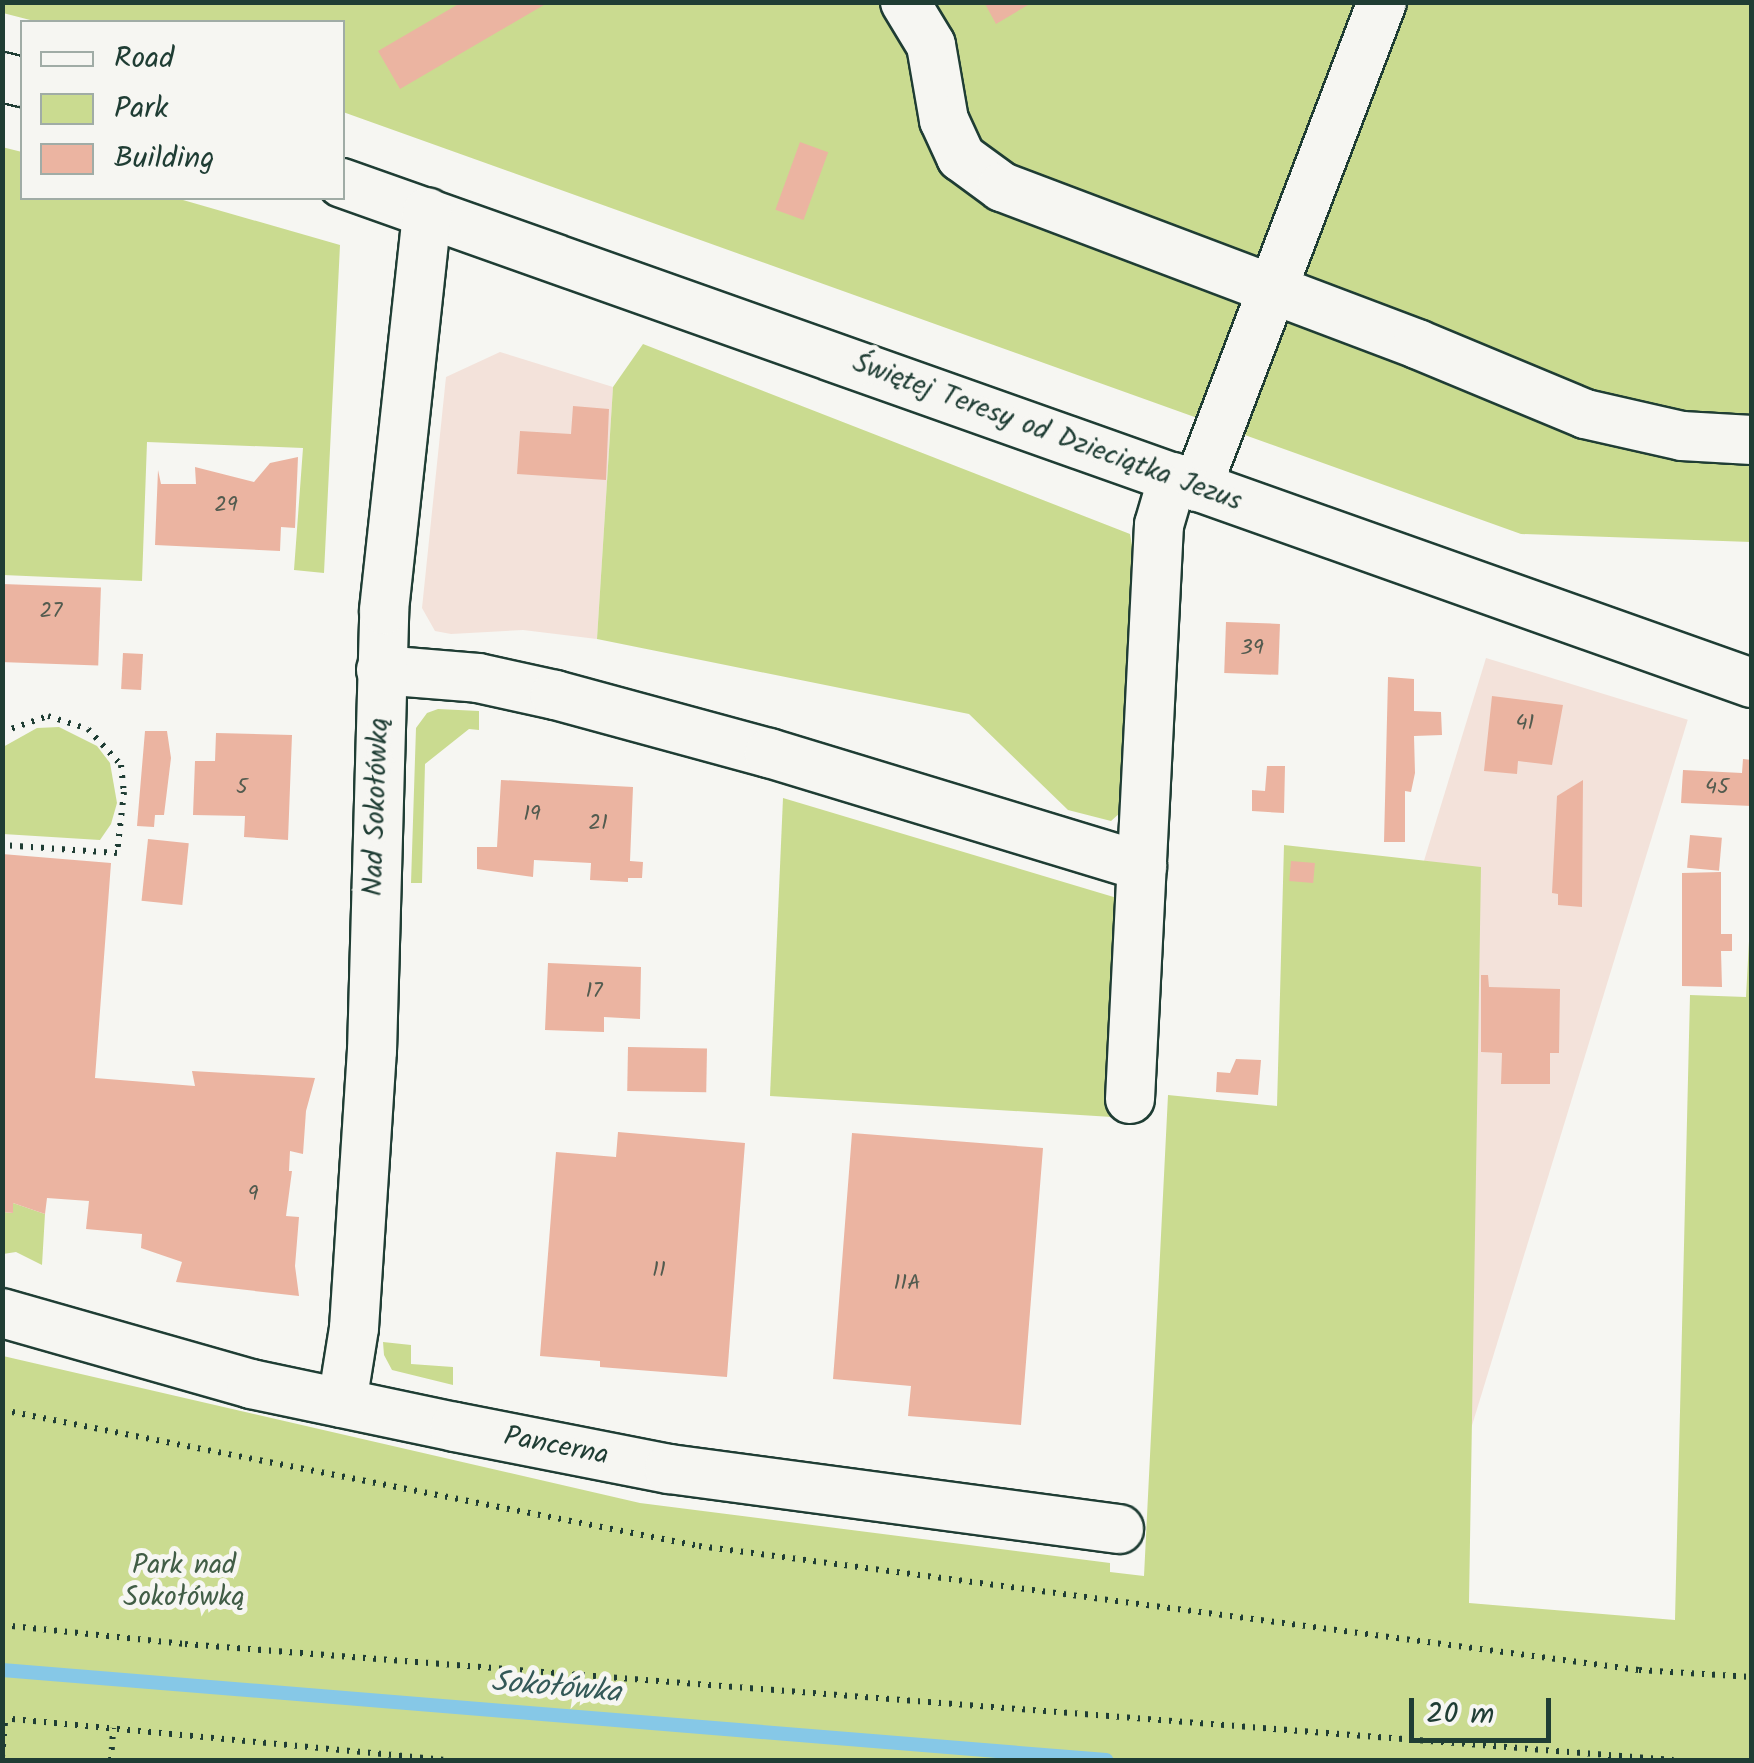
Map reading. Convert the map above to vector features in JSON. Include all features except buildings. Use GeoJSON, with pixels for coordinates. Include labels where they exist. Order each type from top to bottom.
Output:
{"type":"FeatureCollection","features":[{"type":"Feature","properties":{"kind":"street"},"geometry":{"type":"LineString","coordinates":[[905,2],[930,44],[944,120],[961,157],[1002,187],[1585,414],[1682,436],[1752,440]]}},
{"type":"Feature","properties":{"kind":"street"},"geometry":{"type":"LineString","coordinates":[[1130,1099],[1159,524],[1185,482],[1272,290],[1382,2]]}},
{"type":"Feature","properties":{"kind":"street","name":"Świętej Teresy od Dzieciątka Jezus"},"geometry":{"type":"LineString","coordinates":[[345,184],[1752,683]]}},
{"type":"Feature","properties":{"kind":"street","name":"Nad Sokołówką"},"geometry":{"type":"LineString","coordinates":[[342,1403],[354,1328],[368,1107],[382,670],[428,212]]}},
{"type":"Feature","properties":{"kind":"street"},"geometry":{"type":"LineString","coordinates":[[382,670],[478,678],[556,694],[770,753],[1142,866]]}},
{"type":"Feature","properties":{"kind":"street","name":"Pancerna"},"geometry":{"type":"LineString","coordinates":[[2,1313],[250,1384],[670,1468],[1119,1530]]}},
{"type":"Feature","properties":{"kind":"path"},"geometry":{"type":"LineString","coordinates":[[2,732],[48,716],[88,730],[121,765],[124,792],[117,853],[2,845]]}},
{"type":"Feature","properties":{"kind":"path"},"geometry":{"type":"LineString","coordinates":[[2,1410],[698,1546],[1639,1670],[1752,1677]]}},
{"type":"Feature","properties":{"kind":"path"},"geometry":{"type":"LineString","coordinates":[[2,1625],[185,1644],[1674,1760]]}},
{"type":"Feature","properties":{"kind":"path"},"geometry":{"type":"LineString","coordinates":[[2,1757],[4,1718],[443,1760]]}},
{"type":"Feature","properties":{"kind":"path"},"geometry":{"type":"LineString","coordinates":[[111,1760],[113,1728]]}},
{"type":"Feature","properties":{"kind":"shaded area"},"geometry":{"type":"Polygon","coordinates":[[[500,352],[613,387],[597,639],[523,630],[451,634],[435,631],[422,608],[446,377],[500,352]]]}},
{"type":"Feature","properties":{"kind":"shaded area"},"geometry":{"type":"Polygon","coordinates":[[[1486,658],[1688,720],[1411,1623],[1210,1562],[1486,658]]]}},
{"type":"Feature","properties":{"kind":"green space"},"geometry":{"type":"Polygon","coordinates":[[[2,3],[1751,3],[1751,542],[1521,534],[345,113],[345,20],[30,20],[3,13],[2,3]]]}},
{"type":"Feature","properties":{"kind":"green space"},"geometry":{"type":"Polygon","coordinates":[[[2,147],[20,152],[20,200],[183,200],[340,245],[324,573],[294,570],[303,448],[147,442],[142,581],[3,575],[2,147]]]}},
{"type":"Feature","properties":{"kind":"green space"},"geometry":{"type":"Polygon","coordinates":[[[643,344],[1130,534],[1135,561],[1131,803],[1111,821],[1068,810],[969,714],[597,639],[613,387],[643,344]]]}},
{"type":"Feature","properties":{"kind":"green space"},"geometry":{"type":"Polygon","coordinates":[[[438,709],[479,711],[479,730],[469,729],[425,764],[422,883],[411,883],[416,728],[427,713],[438,709]]]}},
{"type":"Feature","properties":{"kind":"green space"},"geometry":{"type":"Polygon","coordinates":[[[59,727],[97,746],[110,763],[117,803],[111,824],[100,840],[3,834],[3,747],[37,728],[59,727]]]}},
{"type":"Feature","properties":{"kind":"green space"},"geometry":{"type":"Polygon","coordinates":[[[783,798],[1127,901],[1112,1117],[770,1096],[783,798]]]}},
{"type":"Feature","properties":{"kind":"green space","name":"Park nad Sokołówką"},"geometry":{"type":"Polygon","coordinates":[[[1284,845],[1481,867],[1469,1603],[1675,1620],[1690,995],[1746,997],[1751,904],[1751,1760],[3,1760],[3,1356],[640,1503],[1110,1563],[1110,1572],[1144,1576],[1168,1095],[1277,1106],[1284,845]]]}},
{"type":"Feature","properties":{"kind":"green space"},"geometry":{"type":"Polygon","coordinates":[[[13,1203],[45,1214],[42,1265],[16,1252],[3,1254],[3,1212],[13,1213],[13,1203]]]}},
{"type":"Feature","properties":{"kind":"green space"},"geometry":{"type":"Polygon","coordinates":[[[383,1342],[411,1345],[411,1364],[453,1367],[453,1385],[392,1370],[384,1355],[383,1342]]]}},
{"type":"Feature","properties":{"kind":"waterway","name":"Sokołówka"},"geometry":{"type":"LineString","coordinates":[[2,1670],[1106,1760]]}}]}
